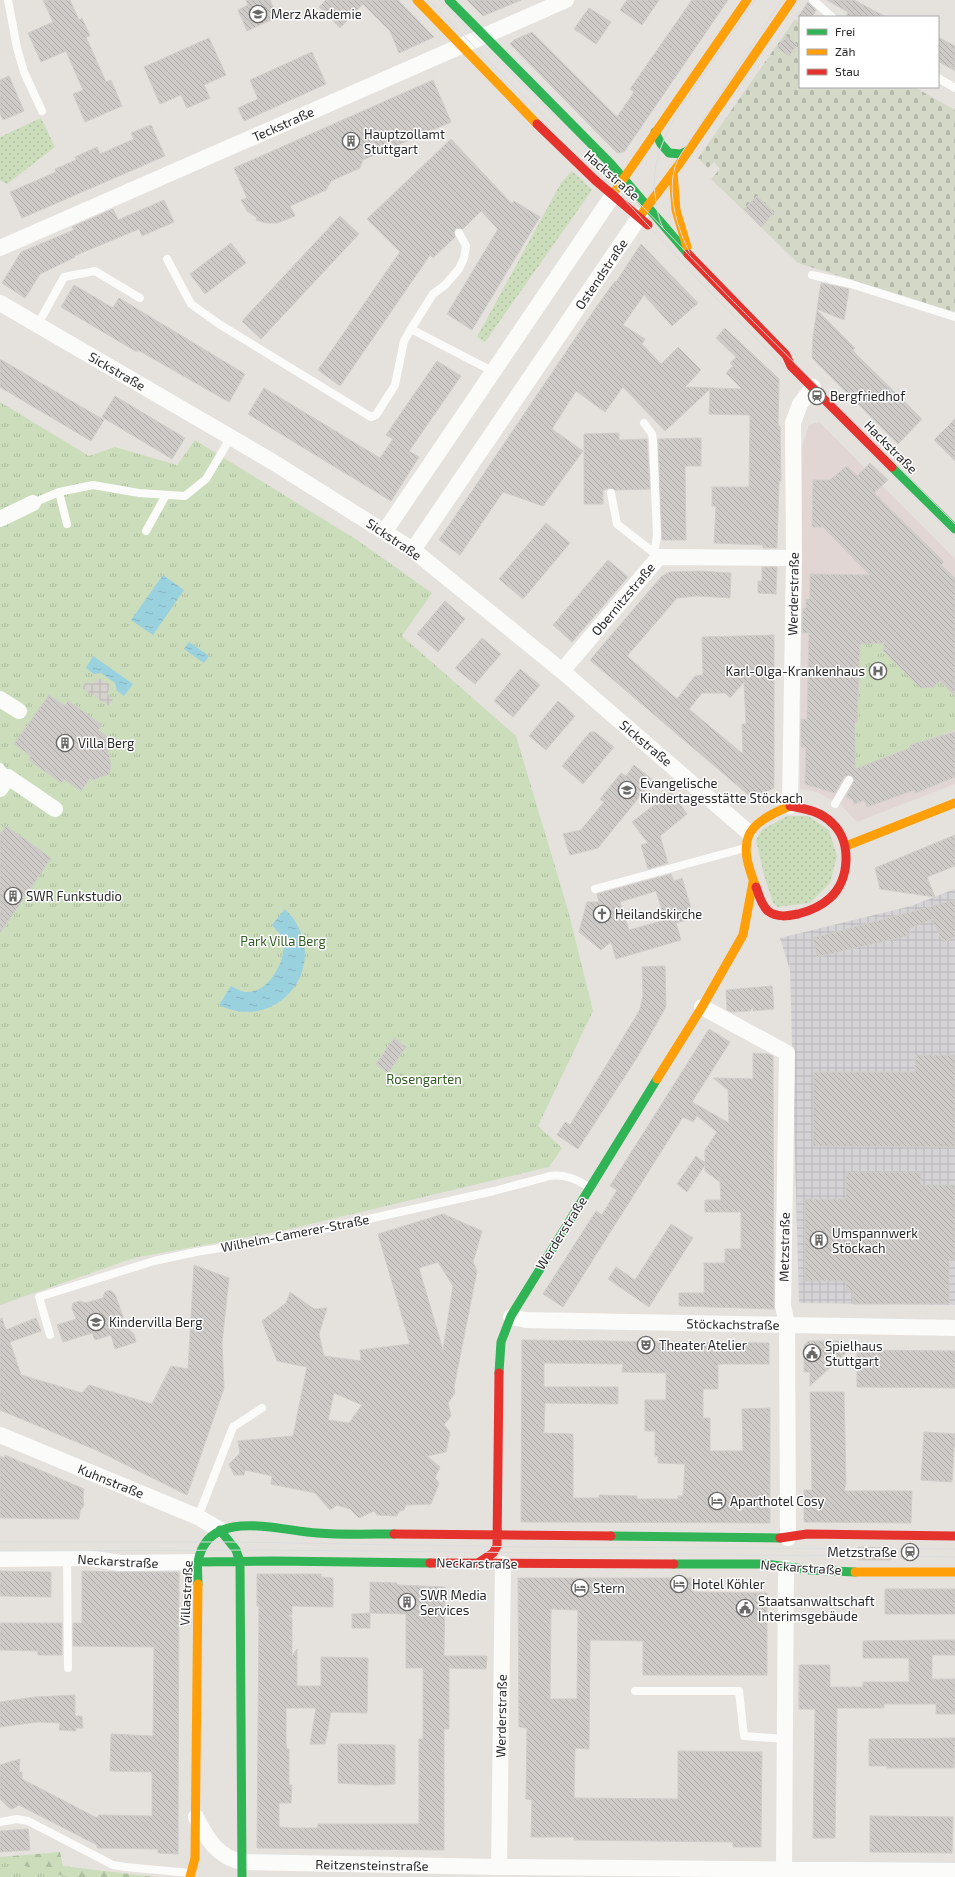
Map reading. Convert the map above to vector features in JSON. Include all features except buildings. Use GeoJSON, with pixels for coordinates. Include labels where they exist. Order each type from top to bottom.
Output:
{"type":"FeatureCollection","features":[{"type":"Feature","properties":{"kind":"street","name":"Hackstraße"},"geometry":{"type":"LineString","coordinates":[[417,0],[536,123],[595,181],[613,195],[643,211],[663,227],[786,355],[791,366]]}},
{"type":"Feature","properties":{"kind":"street","name":"Hackstraße"},"geometry":{"type":"LineString","coordinates":[[449,0],[623,178],[656,234]]}},
{"type":"Feature","properties":{"kind":"street","name":"Teckstraße"},"geometry":{"type":"LineString","coordinates":[[0,248],[566,0]]}},
{"type":"Feature","properties":{"kind":"street"},"geometry":{"type":"LineString","coordinates":[[385,531],[494,372],[623,178],[747,0]]}},
{"type":"Feature","properties":{"kind":"street","name":"Ostendstraße"},"geometry":{"type":"LineString","coordinates":[[413,550],[643,211],[689,150],[792,0]]}},
{"type":"Feature","properties":{"kind":"street"},"geometry":{"type":"LineString","coordinates":[[655,132],[661,144],[669,153],[680,154],[689,150]]}},
{"type":"Feature","properties":{"kind":"street"},"geometry":{"type":"LineString","coordinates":[[673,172],[673,192],[680,229],[686,246],[698,265]]}},
{"type":"Feature","properties":{"kind":"street","name":"Sickstraße"},"geometry":{"type":"LineString","coordinates":[[3,304],[230,437],[385,531],[413,550],[562,672],[748,832]]}},
{"type":"Feature","properties":{"kind":"street","name":"Hackstraße"},"geometry":{"type":"LineString","coordinates":[[774,357],[791,366],[813,387],[955,530]]}},
{"type":"Feature","properties":{"kind":"street","name":"Werderstraße"},"geometry":{"type":"LineString","coordinates":[[790,806],[794,558],[793,422],[800,404],[813,387]]}},
{"type":"Feature","properties":{"kind":"street"},"geometry":{"type":"LineString","coordinates":[[0,519],[33,503]]}},
{"type":"Feature","properties":{"kind":"street","name":"Obernitzstraße"},"geometry":{"type":"LineString","coordinates":[[562,672],[656,555],[794,558]]}},
{"type":"Feature","properties":{"kind":"street"},"geometry":{"type":"LineString","coordinates":[[0,699],[19,711]]}},
{"type":"Feature","properties":{"kind":"street"},"geometry":{"type":"LineString","coordinates":[[3,777],[55,809]]}},
{"type":"Feature","properties":{"kind":"street"},"geometry":{"type":"LineString","coordinates":[[846,846],[955,803]]}},
{"type":"Feature","properties":{"kind":"street"},"geometry":{"type":"LineString","coordinates":[[790,806],[814,810],[825,817],[838,829],[846,846],[844,874],[840,886],[831,898],[820,908],[795,916],[771,917],[764,908],[753,882],[745,848],[748,832],[762,819],[790,806]]}},
{"type":"Feature","properties":{"kind":"street","name":"Werderstraße"},"geometry":{"type":"LineString","coordinates":[[478,1563],[493,1553],[497,1546],[500,1350],[511,1317],[529,1285],[702,1007],[745,930],[753,882]]}},
{"type":"Feature","properties":{"kind":"street"},"geometry":{"type":"LineString","coordinates":[[745,930],[756,925]]}},
{"type":"Feature","properties":{"kind":"street","name":"Metzstraße"},"geometry":{"type":"LineString","coordinates":[[702,1007],[787,1053],[784,1306],[787,1324],[788,1538]]}},
{"type":"Feature","properties":{"kind":"street","name":"Stöckachstraße"},"geometry":{"type":"LineString","coordinates":[[511,1317],[526,1320],[955,1328]]}},
{"type":"Feature","properties":{"kind":"street","name":"Kuhnstraße"},"geometry":{"type":"LineString","coordinates":[[0,1436],[198,1517],[220,1530]]}},
{"type":"Feature","properties":{"kind":"street","name":"Neckarstraße"},"geometry":{"type":"LineString","coordinates":[[220,1530],[238,1524],[317,1533],[788,1538],[807,1534],[955,1536]]}},
{"type":"Feature","properties":{"kind":"street"},"geometry":{"type":"LineString","coordinates":[[220,1530],[236,1550],[240,1562],[242,1870]]}},
{"type":"Feature","properties":{"kind":"street","name":"Villastraße"},"geometry":{"type":"LineString","coordinates":[[191,1875],[195,1858],[196,1816],[198,1562],[207,1542],[220,1530]]}},
{"type":"Feature","properties":{"kind":"street","name":"Neckarstraße"},"geometry":{"type":"LineString","coordinates":[[0,1560],[88,1558],[127,1563],[765,1564],[786,1568],[820,1570],[955,1572]]}},
{"type":"Feature","properties":{"kind":"street","name":"Werderstraße"},"geometry":{"type":"LineString","coordinates":[[499,1867],[503,1564]]}},
{"type":"Feature","properties":{"kind":"street"},"geometry":{"type":"LineString","coordinates":[[784,1869],[786,1568]]}},
{"type":"Feature","properties":{"kind":"street","name":"Reitzensteinstraße"},"geometry":{"type":"LineString","coordinates":[[196,1816],[203,1831],[217,1850],[233,1860],[242,1870],[499,1867],[955,1871]]}},
{"type":"Feature","properties":{"kind":"lane"},"geometry":{"type":"LineString","coordinates":[[8,0],[17,48],[24,72],[42,111]]}},
{"type":"Feature","properties":{"kind":"lane"},"geometry":{"type":"LineString","coordinates":[[812,0],[831,16]]}},
{"type":"Feature","properties":{"kind":"lane"},"geometry":{"type":"LineString","coordinates":[[939,79],[955,88]]}},
{"type":"Feature","properties":{"kind":"lane"},"geometry":{"type":"LineString","coordinates":[[167,259],[191,304],[219,324],[371,417],[376,415],[395,385],[404,341],[433,294],[445,285],[459,269],[464,258],[466,246],[459,233]]}},
{"type":"Feature","properties":{"kind":"lane"},"geometry":{"type":"LineString","coordinates":[[38,324],[64,277],[95,271],[140,298]]}},
{"type":"Feature","properties":{"kind":"lane"},"geometry":{"type":"LineString","coordinates":[[812,275],[851,284],[955,317]]}},
{"type":"Feature","properties":{"kind":"lane"},"geometry":{"type":"LineString","coordinates":[[411,330],[494,372]]}},
{"type":"Feature","properties":{"kind":"lane"},"geometry":{"type":"LineString","coordinates":[[644,423],[652,434],[653,440],[657,536],[656,555]]}},
{"type":"Feature","properties":{"kind":"lane"},"geometry":{"type":"LineString","coordinates":[[33,503],[59,492],[93,485],[166,495],[185,496],[206,479],[230,437]]}},
{"type":"Feature","properties":{"kind":"lane"},"geometry":{"type":"LineString","coordinates":[[59,492],[67,524]]}},
{"type":"Feature","properties":{"kind":"lane"},"geometry":{"type":"LineString","coordinates":[[611,493],[617,524],[656,555]]}},
{"type":"Feature","properties":{"kind":"lane"},"geometry":{"type":"LineString","coordinates":[[146,531],[166,495]]}},
{"type":"Feature","properties":{"kind":"lane"},"geometry":{"type":"LineString","coordinates":[[835,804],[849,780]]}},
{"type":"Feature","properties":{"kind":"lane"},"geometry":{"type":"LineString","coordinates":[[595,889],[745,848]]}},
{"type":"Feature","properties":{"kind":"lane","name":"Wilhelm-Camerer-Straße"},"geometry":{"type":"LineString","coordinates":[[50,1335],[39,1297],[154,1261],[196,1252],[260,1243],[494,1191],[550,1176],[559,1175],[575,1179],[590,1187]]}},
{"type":"Feature","properties":{"kind":"lane"},"geometry":{"type":"LineString","coordinates":[[198,1517],[233,1427],[262,1408]]}},
{"type":"Feature","properties":{"kind":"lane"},"geometry":{"type":"LineString","coordinates":[[67,1559],[68,1668]]}},
{"type":"Feature","properties":{"kind":"lane"},"geometry":{"type":"LineString","coordinates":[[635,1691],[739,1691],[744,1736],[785,1739]]}},
{"type":"Feature","properties":{"kind":"lane","name":"Villastraße"},"geometry":{"type":"LineString","coordinates":[[0,1822],[17,1819],[38,1825],[113,1865],[125,1868],[191,1875]]}},
{"type":"Feature","properties":{"kind":"shaded area","name":"Karl-Olga-Krankenhaus"},"geometry":{"type":"Polygon","coordinates":[[[819,422],[955,559],[955,784],[857,822],[841,805],[817,792],[800,789],[802,446],[809,425],[819,422]]]}},
{"type":"Feature","properties":{"kind":"shaded area"},"geometry":{"type":"Polygon","coordinates":[[[96,679],[102,679],[110,685],[107,694],[113,699],[109,706],[82,688],[87,680],[92,684],[96,679]]]}},
{"type":"Feature","properties":{"kind":"shaded area"},"geometry":{"type":"Polygon","coordinates":[[[955,889],[955,1305],[799,1303],[790,970],[780,938],[911,906],[955,889]]]}},
{"type":"Feature","properties":{"kind":"green space"},"geometry":{"type":"Polygon","coordinates":[[[795,19],[799,21],[799,88],[916,88],[955,110],[955,312],[798,263],[711,179],[720,169],[714,162],[708,168],[698,158],[795,19]]]}},
{"type":"Feature","properties":{"kind":"green space"},"geometry":{"type":"Polygon","coordinates":[[[41,118],[55,147],[7,184],[0,180],[0,137],[41,118]]]}},
{"type":"Feature","properties":{"kind":"green space"},"geometry":{"type":"Polygon","coordinates":[[[572,171],[592,190],[485,342],[477,337],[561,183],[572,171]]]}},
{"type":"Feature","properties":{"kind":"green space","name":"Park Villa Berg"},"geometry":{"type":"Polygon","coordinates":[[[0,402],[89,456],[115,447],[177,465],[195,440],[357,540],[432,593],[402,636],[516,736],[568,910],[593,1011],[538,1126],[562,1148],[549,1167],[286,1230],[134,1258],[0,1305],[0,402]]]}},
{"type":"Feature","properties":{"kind":"green space"},"geometry":{"type":"Polygon","coordinates":[[[885,616],[883,651],[940,681],[955,696],[955,730],[872,763],[857,777],[850,763],[855,747],[860,644],[885,616]]]}},
{"type":"Feature","properties":{"kind":"green space"},"geometry":{"type":"Polygon","coordinates":[[[787,816],[808,816],[829,830],[837,856],[830,883],[810,903],[778,907],[773,903],[764,875],[756,840],[762,830],[787,816]]]}},
{"type":"Feature","properties":{"kind":"green space"},"geometry":{"type":"Polygon","coordinates":[[[60,1852],[63,1866],[155,1877],[0,1877],[0,1857],[60,1852]]]}},
{"type":"Feature","properties":{"kind":"green space"},"geometry":{"type":"Polygon","coordinates":[[[0,1860],[69,1877],[0,1877],[0,1860]]]}},
{"type":"Feature","properties":{"kind":"water"},"geometry":{"type":"Polygon","coordinates":[[[163,575],[184,590],[153,635],[131,620],[163,575]]]}},
{"type":"Feature","properties":{"kind":"water"},"geometry":{"type":"Polygon","coordinates":[[[189,642],[209,656],[204,663],[184,649],[189,642]]]}},
{"type":"Feature","properties":{"kind":"water"},"geometry":{"type":"Polygon","coordinates":[[[93,656],[133,684],[124,696],[117,691],[115,683],[101,673],[94,674],[86,668],[93,656]]]}},
{"type":"Feature","properties":{"kind":"water"},"geometry":{"type":"Polygon","coordinates":[[[285,909],[299,929],[305,950],[303,970],[294,987],[280,1001],[262,1010],[241,1012],[219,1005],[231,986],[245,992],[254,991],[269,981],[275,973],[283,955],[283,945],[282,937],[272,925],[285,909]]]}},
{"type":"Feature","properties":{"kind":"tram line"},"geometry":{"type":"LineString","coordinates":[[428,0],[601,174],[702,284],[955,538]]}},
{"type":"Feature","properties":{"kind":"tram line"},"geometry":{"type":"LineString","coordinates":[[439,0],[620,183],[730,298],[955,524]]}},
{"type":"Feature","properties":{"kind":"tram line"},"geometry":{"type":"LineString","coordinates":[[663,228],[659,219],[654,183],[660,149],[667,133],[685,102],[755,0]]}},
{"type":"Feature","properties":{"kind":"tram line"},"geometry":{"type":"LineString","coordinates":[[690,253],[678,224],[673,203],[672,181],[676,164],[681,154],[782,0]]}},
{"type":"Feature","properties":{"kind":"tram line"},"geometry":{"type":"LineString","coordinates":[[0,1542],[230,1542],[530,1547],[955,1549]]}},
{"type":"Feature","properties":{"kind":"tram line"},"geometry":{"type":"LineString","coordinates":[[0,1551],[262,1550],[955,1557]]}},
{"type":"Feature","properties":{"kind":"traffic: fast"},"geometry":{"type":"LineString","coordinates":[[449,0],[611,164],[688,254]]}},
{"type":"Feature","properties":{"kind":"traffic: fast"},"geometry":{"type":"LineString","coordinates":[[655,132],[661,144],[669,153],[681,154],[689,150]]}},
{"type":"Feature","properties":{"kind":"traffic: fast"},"geometry":{"type":"LineString","coordinates":[[892,467],[955,529]]}},
{"type":"Feature","properties":{"kind":"traffic: fast"},"geometry":{"type":"LineString","coordinates":[[499,1373],[501,1342],[511,1316],[657,1079]]}},
{"type":"Feature","properties":{"kind":"traffic: fast"},"geometry":{"type":"LineString","coordinates":[[198,1584],[198,1562],[204,1545],[215,1534],[230,1528],[247,1526],[327,1534],[394,1534]]}},
{"type":"Feature","properties":{"kind":"traffic: fast"},"geometry":{"type":"LineString","coordinates":[[220,1530],[236,1550],[240,1562],[242,1877]]}},
{"type":"Feature","properties":{"kind":"traffic: fast"},"geometry":{"type":"LineString","coordinates":[[611,1536],[780,1538]]}},
{"type":"Feature","properties":{"kind":"traffic: fast"},"geometry":{"type":"LineString","coordinates":[[198,1562],[274,1561],[430,1563]]}},
{"type":"Feature","properties":{"kind":"traffic: fast"},"geometry":{"type":"LineString","coordinates":[[674,1564],[765,1564],[811,1570],[855,1572]]}},
{"type":"Feature","properties":{"kind":"traffic: slow"},"geometry":{"type":"LineString","coordinates":[[417,0],[537,124]]}},
{"type":"Feature","properties":{"kind":"traffic: slow"},"geometry":{"type":"LineString","coordinates":[[615,191],[747,0]]}},
{"type":"Feature","properties":{"kind":"traffic: slow"},"geometry":{"type":"LineString","coordinates":[[640,216],[680,163],[792,0]]}},
{"type":"Feature","properties":{"kind":"traffic: slow"},"geometry":{"type":"LineString","coordinates":[[673,172],[676,210],[687,247]]}},
{"type":"Feature","properties":{"kind":"traffic: slow"},"geometry":{"type":"LineString","coordinates":[[846,846],[955,803]]}},
{"type":"Feature","properties":{"kind":"traffic: slow"},"geometry":{"type":"LineString","coordinates":[[756,887],[747,857],[746,846],[749,836],[754,828],[763,820],[790,806]]}},
{"type":"Feature","properties":{"kind":"traffic: slow"},"geometry":{"type":"LineString","coordinates":[[657,1079],[702,1007],[743,935],[753,882]]}},
{"type":"Feature","properties":{"kind":"traffic: slow"},"geometry":{"type":"LineString","coordinates":[[855,1572],[955,1572]]}},
{"type":"Feature","properties":{"kind":"traffic: slow"},"geometry":{"type":"LineString","coordinates":[[190,1877],[195,1858],[198,1584]]}},
{"type":"Feature","properties":{"kind":"traffic: jam"},"geometry":{"type":"LineString","coordinates":[[537,124],[595,180],[648,225]]}},
{"type":"Feature","properties":{"kind":"traffic: jam"},"geometry":{"type":"LineString","coordinates":[[688,254],[786,355],[791,366],[892,467]]}},
{"type":"Feature","properties":{"kind":"traffic: jam"},"geometry":{"type":"LineString","coordinates":[[756,887],[762,903],[768,911],[775,915],[786,916],[807,912],[822,904],[837,890],[842,881],[846,860],[843,840],[838,831],[832,823],[818,813],[790,806]]}},
{"type":"Feature","properties":{"kind":"traffic: jam"},"geometry":{"type":"LineString","coordinates":[[478,1563],[493,1553],[497,1546],[499,1373]]}},
{"type":"Feature","properties":{"kind":"traffic: jam"},"geometry":{"type":"LineString","coordinates":[[394,1534],[611,1536]]}},
{"type":"Feature","properties":{"kind":"traffic: jam"},"geometry":{"type":"LineString","coordinates":[[780,1538],[807,1534],[955,1536]]}},
{"type":"Feature","properties":{"kind":"traffic: jam"},"geometry":{"type":"LineString","coordinates":[[430,1563],[674,1564]]}},
{"type":"Feature","properties":{"kind":"place","name":"Merz Akademie"},"geometry":{"type":"Point","coordinates":[258,14]}},
{"type":"Feature","properties":{"kind":"place","name":"Hauptzollamt Stuttgart"},"geometry":{"type":"Point","coordinates":[351,141]}},
{"type":"Feature","properties":{"kind":"place","name":"Bergfriedhof"},"geometry":{"type":"Point","coordinates":[817,396]}},
{"type":"Feature","properties":{"kind":"place","name":"Karl-Olga-Krankenhaus"},"geometry":{"type":"Point","coordinates":[878,671]}},
{"type":"Feature","properties":{"kind":"place","name":"Villa Berg"},"geometry":{"type":"Point","coordinates":[65,743]}},
{"type":"Feature","properties":{"kind":"place","name":"Evangelische Kindertagesstätte Stöckach"},"geometry":{"type":"Point","coordinates":[627,790]}},
{"type":"Feature","properties":{"kind":"place","name":"SWR Funkstudio"},"geometry":{"type":"Point","coordinates":[13,896]}},
{"type":"Feature","properties":{"kind":"place","name":"Heilandskirche"},"geometry":{"type":"Point","coordinates":[602,914]}},
{"type":"Feature","properties":{"kind":"place","name":"Umspannwerk Stöckach"},"geometry":{"type":"Point","coordinates":[819,1240]}},
{"type":"Feature","properties":{"kind":"place","name":"Kindervilla Berg"},"geometry":{"type":"Point","coordinates":[96,1322]}},
{"type":"Feature","properties":{"kind":"place","name":"Theater Atelier"},"geometry":{"type":"Point","coordinates":[646,1345]}},
{"type":"Feature","properties":{"kind":"place","name":"Spielhaus Stuttgart"},"geometry":{"type":"Point","coordinates":[812,1353]}},
{"type":"Feature","properties":{"kind":"place","name":"Aparthotel Cosy"},"geometry":{"type":"Point","coordinates":[717,1501]}},
{"type":"Feature","properties":{"kind":"place","name":"Metzstraße"},"geometry":{"type":"Point","coordinates":[910,1552]}},
{"type":"Feature","properties":{"kind":"place","name":"Hotel Köhler"},"geometry":{"type":"Point","coordinates":[679,1584]}},
{"type":"Feature","properties":{"kind":"place","name":"Stern"},"geometry":{"type":"Point","coordinates":[580,1588]}},
{"type":"Feature","properties":{"kind":"place","name":"SWR Media Services"},"geometry":{"type":"Point","coordinates":[407,1602]}},
{"type":"Feature","properties":{"kind":"place","name":"Staatsanwaltschaft Interimsgebäude"},"geometry":{"type":"Point","coordinates":[745,1608]}},
{"type":"Feature","properties":{"kind":"park label","name":"Rosengarten"},"geometry":{"type":"Point","coordinates":[424,1079]}}]}
